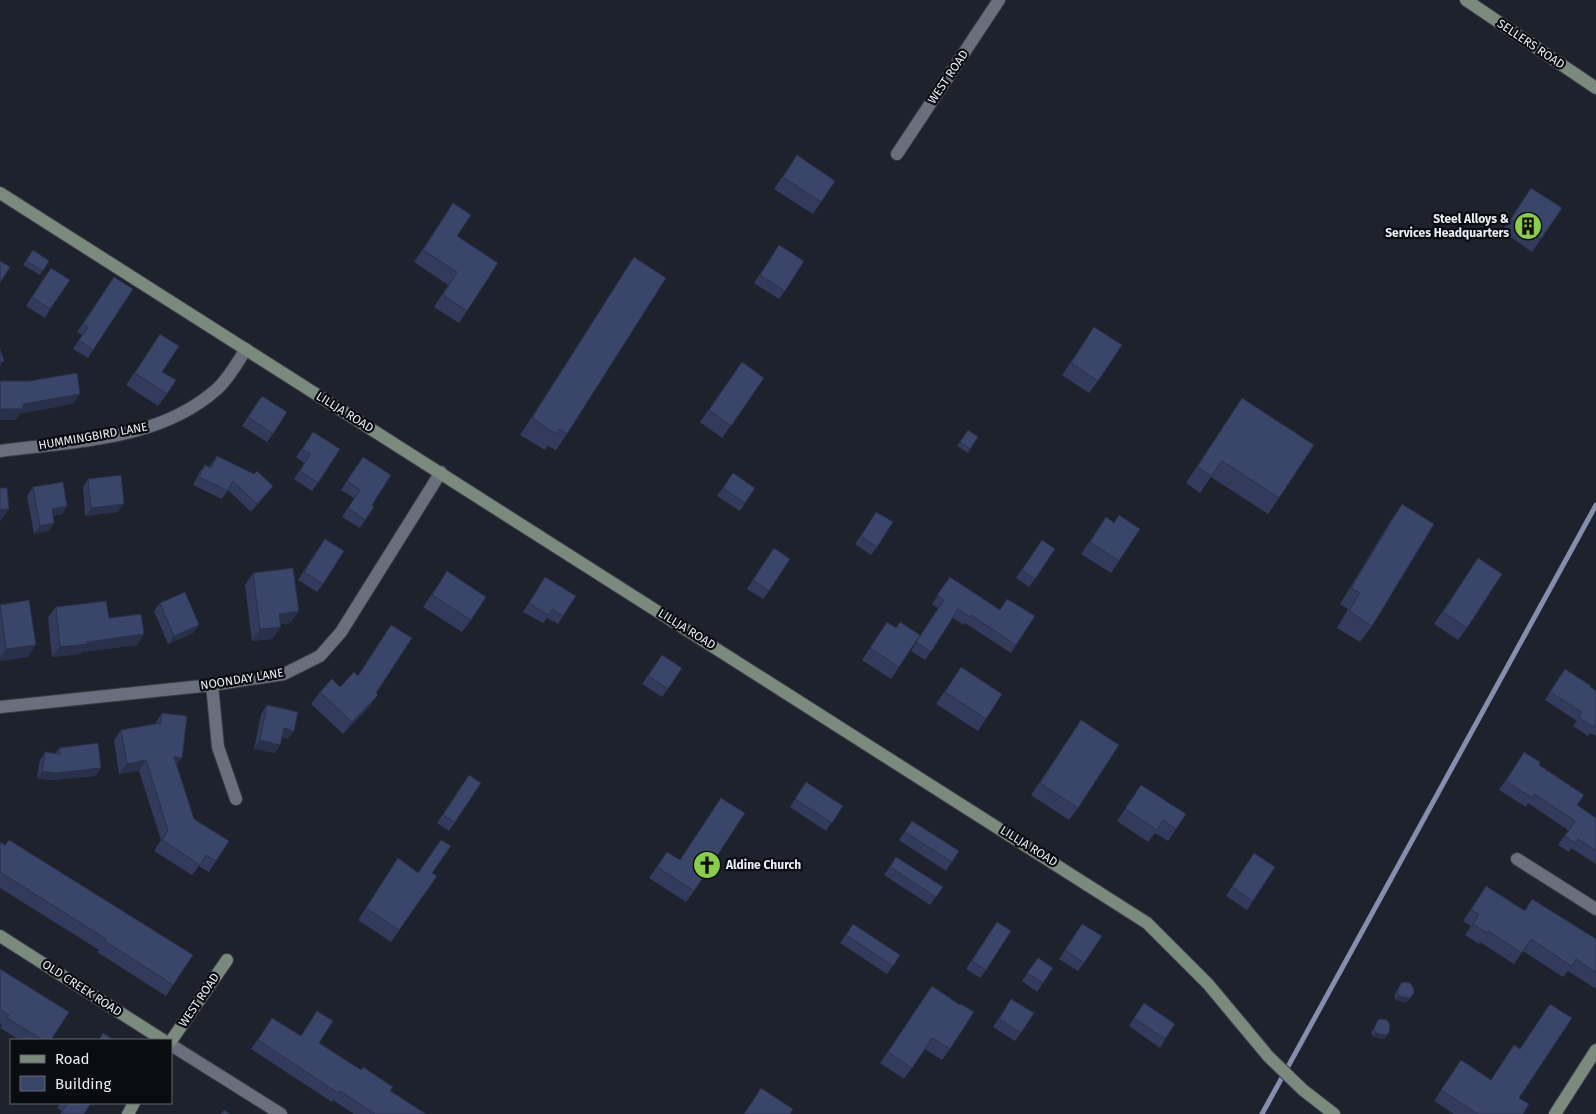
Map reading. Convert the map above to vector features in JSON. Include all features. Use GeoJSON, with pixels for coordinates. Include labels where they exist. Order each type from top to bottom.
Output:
{"type":"FeatureCollection","features":[{"type":"Feature","properties":{"kind":"street","name":"WEST ROAD"},"geometry":{"type":"LineString","coordinates":[[897,154],[999,0]]}},
{"type":"Feature","properties":{"kind":"street","name":"SELLERS ROAD"},"geometry":{"type":"LineString","coordinates":[[1466,0],[1596,88]]}},
{"type":"Feature","properties":{"kind":"street","name":"LILLJA ROAD"},"geometry":{"type":"LineString","coordinates":[[0,193],[1147,923],[1208,984],[1268,1056],[1297,1084],[1334,1114]]}},
{"type":"Feature","properties":{"kind":"street","name":"HUMMINGBIRD LANE"},"geometry":{"type":"LineString","coordinates":[[0,451],[93,439],[160,424],[192,409],[217,389],[227,378],[246,349]]}},
{"type":"Feature","properties":{"kind":"street","name":"NOONDAY LANE"},"geometry":{"type":"LineString","coordinates":[[0,707],[212,685],[284,674],[320,656],[341,632],[441,472]]}},
{"type":"Feature","properties":{"kind":"street"},"geometry":{"type":"LineString","coordinates":[[212,685],[218,747],[236,799]]}},
{"type":"Feature","properties":{"kind":"street"},"geometry":{"type":"LineString","coordinates":[[1517,860],[1596,909]]}},
{"type":"Feature","properties":{"kind":"street","name":"OLD CREEK ROAD"},"geometry":{"type":"LineString","coordinates":[[0,936],[161,1039]]}},
{"type":"Feature","properties":{"kind":"street","name":"WEST ROAD"},"geometry":{"type":"LineString","coordinates":[[172,1040],[227,960]]}},
{"type":"Feature","properties":{"kind":"street"},"geometry":{"type":"LineString","coordinates":[[172,1046],[281,1114]]}},
{"type":"Feature","properties":{"kind":"street"},"geometry":{"type":"LineString","coordinates":[[1555,1114],[1596,1050]]}},
{"type":"Feature","properties":{"kind":"building"},"geometry":{"type":"Polygon","coordinates":[[[797,155],[835,181],[821,202],[783,177],[797,155]]]}},
{"type":"Feature","properties":{"kind":"building"},"geometry":{"type":"Polygon","coordinates":[[[1531,188],[1562,208],[1541,239],[1511,219],[1531,188]]]}},
{"type":"Feature","properties":{"kind":"building"},"geometry":{"type":"Polygon","coordinates":[[[453,203],[471,215],[457,236],[498,263],[467,311],[443,295],[457,272],[423,250],[453,203]]]}},
{"type":"Feature","properties":{"kind":"building"},"geometry":{"type":"Polygon","coordinates":[[[779,245],[804,261],[785,291],[760,275],[779,245]]]}},
{"type":"Feature","properties":{"kind":"building"},"geometry":{"type":"Polygon","coordinates":[[[33,250],[49,261],[43,271],[26,261],[33,250]]]}},
{"type":"Feature","properties":{"kind":"building"},"geometry":{"type":"Polygon","coordinates":[[[634,257],[666,278],[567,434],[559,429],[556,434],[532,418],[634,257]]]}},
{"type":"Feature","properties":{"kind":"building"},"geometry":{"type":"Polygon","coordinates":[[[0,261],[10,267],[0,283],[0,261]]]}},
{"type":"Feature","properties":{"kind":"building"},"geometry":{"type":"Polygon","coordinates":[[[51,268],[70,280],[50,309],[32,297],[51,268]]]}},
{"type":"Feature","properties":{"kind":"building"},"geometry":{"type":"Polygon","coordinates":[[[114,277],[133,289],[93,350],[79,340],[88,327],[83,324],[114,277]]]}},
{"type":"Feature","properties":{"kind":"building"},"geometry":{"type":"Polygon","coordinates":[[[1094,327],[1122,345],[1098,381],[1071,363],[1094,327]]]}},
{"type":"Feature","properties":{"kind":"building"},"geometry":{"type":"Polygon","coordinates":[[[160,334],[179,346],[162,372],[176,380],[167,394],[135,373],[160,334]]]}},
{"type":"Feature","properties":{"kind":"building"},"geometry":{"type":"Polygon","coordinates":[[[0,348],[4,361],[0,362],[0,348]]]}},
{"type":"Feature","properties":{"kind":"building"},"geometry":{"type":"Polygon","coordinates":[[[742,362],[764,378],[731,426],[709,410],[742,362]]]}},
{"type":"Feature","properties":{"kind":"building"},"geometry":{"type":"Polygon","coordinates":[[[77,373],[80,394],[23,404],[23,409],[0,409],[0,381],[29,381],[77,373]]]}},
{"type":"Feature","properties":{"kind":"building"},"geometry":{"type":"Polygon","coordinates":[[[262,396],[287,412],[273,434],[248,417],[262,396]]]}},
{"type":"Feature","properties":{"kind":"building"},"geometry":{"type":"Polygon","coordinates":[[[1242,398],[1314,445],[1279,498],[1222,461],[1211,476],[1197,467],[1242,398]]]}},
{"type":"Feature","properties":{"kind":"building"},"geometry":{"type":"Polygon","coordinates":[[[968,430],[978,437],[970,449],[960,442],[968,430]]]}},
{"type":"Feature","properties":{"kind":"building"},"geometry":{"type":"Polygon","coordinates":[[[313,432],[340,449],[318,483],[300,471],[310,454],[302,449],[313,432]]]}},
{"type":"Feature","properties":{"kind":"building"},"geometry":{"type":"Polygon","coordinates":[[[217,456],[254,474],[257,471],[273,486],[257,504],[233,481],[228,491],[199,477],[205,465],[211,468],[217,456]]]}},
{"type":"Feature","properties":{"kind":"building"},"geometry":{"type":"Polygon","coordinates":[[[363,457],[391,475],[365,520],[348,508],[360,490],[347,481],[363,457]]]}},
{"type":"Feature","properties":{"kind":"building"},"geometry":{"type":"Polygon","coordinates":[[[733,473],[755,488],[745,503],[723,488],[733,473]]]}},
{"type":"Feature","properties":{"kind":"building"},"geometry":{"type":"Polygon","coordinates":[[[121,475],[124,504],[91,508],[88,479],[121,475]]]}},
{"type":"Feature","properties":{"kind":"building"},"geometry":{"type":"Polygon","coordinates":[[[63,482],[67,506],[52,509],[54,523],[40,526],[33,487],[63,482]]]}},
{"type":"Feature","properties":{"kind":"building"},"geometry":{"type":"Polygon","coordinates":[[[0,488],[7,488],[9,509],[0,510],[0,488]]]}},
{"type":"Feature","properties":{"kind":"building"},"geometry":{"type":"Polygon","coordinates":[[[1402,504],[1434,524],[1372,626],[1349,611],[1360,593],[1351,588],[1402,504]]]}},
{"type":"Feature","properties":{"kind":"building"},"geometry":{"type":"Polygon","coordinates":[[[876,512],[893,522],[877,547],[861,536],[876,512]]]}},
{"type":"Feature","properties":{"kind":"building"},"geometry":{"type":"Polygon","coordinates":[[[1119,515],[1140,529],[1119,561],[1090,542],[1106,517],[1114,523],[1119,515]]]}},
{"type":"Feature","properties":{"kind":"building"},"geometry":{"type":"Polygon","coordinates":[[[325,539],[344,551],[323,584],[304,572],[325,539]]]}},
{"type":"Feature","properties":{"kind":"building"},"geometry":{"type":"Polygon","coordinates":[[[1042,540],[1055,549],[1035,579],[1022,570],[1042,540]]]}},
{"type":"Feature","properties":{"kind":"building"},"geometry":{"type":"Polygon","coordinates":[[[774,548],[790,559],[769,591],[753,580],[774,548]]]}},
{"type":"Feature","properties":{"kind":"building"},"geometry":{"type":"Polygon","coordinates":[[[1478,558],[1502,574],[1467,628],[1443,612],[1478,558]]]}},
{"type":"Feature","properties":{"kind":"building"},"geometry":{"type":"Polygon","coordinates":[[[293,568],[299,611],[279,614],[281,627],[260,629],[253,573],[293,568]]]}},
{"type":"Feature","properties":{"kind":"building"},"geometry":{"type":"Polygon","coordinates":[[[447,571],[486,597],[471,620],[432,595],[447,571]]]}},
{"type":"Feature","properties":{"kind":"building"},"geometry":{"type":"Polygon","coordinates":[[[545,577],[576,596],[563,616],[552,609],[548,615],[529,603],[545,577]]]}},
{"type":"Feature","properties":{"kind":"building"},"geometry":{"type":"Polygon","coordinates":[[[950,577],[1000,610],[1007,599],[1035,616],[1016,645],[971,615],[970,617],[958,609],[931,652],[916,642],[944,600],[937,595],[950,577]]]}},
{"type":"Feature","properties":{"kind":"building"},"geometry":{"type":"Polygon","coordinates":[[[185,592],[199,625],[174,636],[160,603],[185,592]]]}},
{"type":"Feature","properties":{"kind":"building"},"geometry":{"type":"Polygon","coordinates":[[[29,600],[36,645],[6,649],[0,605],[29,600]]]}},
{"type":"Feature","properties":{"kind":"building"},"geometry":{"type":"Polygon","coordinates":[[[106,601],[109,618],[141,614],[144,634],[60,647],[56,607],[106,601]]]}},
{"type":"Feature","properties":{"kind":"building"},"geometry":{"type":"Polygon","coordinates":[[[887,622],[896,628],[900,622],[920,635],[899,667],[870,648],[887,622]]]}},
{"type":"Feature","properties":{"kind":"building"},"geometry":{"type":"Polygon","coordinates":[[[391,625],[412,638],[376,693],[378,695],[352,722],[320,692],[332,679],[340,687],[354,672],[358,676],[391,625]]]}},
{"type":"Feature","properties":{"kind":"building"},"geometry":{"type":"Polygon","coordinates":[[[662,655],[682,668],[668,689],[648,676],[662,655]]]}},
{"type":"Feature","properties":{"kind":"building"},"geometry":{"type":"Polygon","coordinates":[[[961,667],[1002,694],[986,719],[945,692],[961,667]]]}},
{"type":"Feature","properties":{"kind":"building"},"geometry":{"type":"Polygon","coordinates":[[[1565,669],[1596,691],[1596,724],[1594,727],[1579,718],[1582,712],[1550,692],[1565,669]]]}},
{"type":"Feature","properties":{"kind":"building"},"geometry":{"type":"Polygon","coordinates":[[[267,705],[298,712],[294,731],[284,728],[280,745],[260,740],[267,705]]]}},
{"type":"Feature","properties":{"kind":"building"},"geometry":{"type":"Polygon","coordinates":[[[162,713],[187,716],[182,758],[174,757],[194,819],[229,841],[216,861],[206,855],[200,865],[162,840],[168,830],[146,760],[127,764],[121,730],[161,723],[162,713]]]}},
{"type":"Feature","properties":{"kind":"building"},"geometry":{"type":"Polygon","coordinates":[[[1081,720],[1119,745],[1078,808],[1040,783],[1081,720]]]}},
{"type":"Feature","properties":{"kind":"building"},"geometry":{"type":"Polygon","coordinates":[[[98,743],[101,768],[56,773],[42,771],[45,752],[60,754],[59,748],[98,743]]]}},
{"type":"Feature","properties":{"kind":"building"},"geometry":{"type":"Polygon","coordinates":[[[1524,752],[1540,762],[1539,765],[1584,795],[1577,805],[1596,818],[1596,851],[1578,839],[1575,843],[1565,836],[1575,821],[1534,794],[1532,798],[1506,781],[1524,752]]]}},
{"type":"Feature","properties":{"kind":"building"},"geometry":{"type":"Polygon","coordinates":[[[469,775],[481,783],[455,822],[443,815],[469,775]]]}},
{"type":"Feature","properties":{"kind":"building"},"geometry":{"type":"Polygon","coordinates":[[[806,782],[843,806],[832,823],[795,799],[806,782]]]}},
{"type":"Feature","properties":{"kind":"building"},"geometry":{"type":"Polygon","coordinates":[[[1141,785],[1186,814],[1176,829],[1163,820],[1157,830],[1125,809],[1141,785]]]}},
{"type":"Feature","properties":{"kind":"building"},"geometry":{"type":"Polygon","coordinates":[[[721,798],[745,813],[694,891],[657,867],[667,852],[680,860],[721,798]]]}},
{"type":"Feature","properties":{"kind":"building"},"geometry":{"type":"Polygon","coordinates":[[[912,821],[959,851],[952,862],[905,832],[912,821]]]}},
{"type":"Feature","properties":{"kind":"building"},"geometry":{"type":"Polygon","coordinates":[[[9,840],[193,955],[173,985],[105,941],[106,939],[0,872],[0,842],[5,845],[9,840]]]}},
{"type":"Feature","properties":{"kind":"building"},"geometry":{"type":"Polygon","coordinates":[[[441,840],[451,846],[432,873],[437,876],[399,930],[366,908],[398,858],[418,873],[441,840]]]}},
{"type":"Feature","properties":{"kind":"building"},"geometry":{"type":"Polygon","coordinates":[[[1254,853],[1275,867],[1253,901],[1232,887],[1254,853]]]}},
{"type":"Feature","properties":{"kind":"building"},"geometry":{"type":"Polygon","coordinates":[[[896,857],[943,887],[936,897],[890,867],[896,857]]]}},
{"type":"Feature","properties":{"kind":"building"},"geometry":{"type":"Polygon","coordinates":[[[1486,886],[1525,911],[1532,899],[1596,939],[1596,973],[1576,959],[1571,966],[1531,939],[1522,953],[1488,931],[1487,933],[1473,924],[1479,914],[1471,910],[1486,886]]]}},
{"type":"Feature","properties":{"kind":"building"},"geometry":{"type":"Polygon","coordinates":[[[997,922],[1011,931],[986,970],[972,961],[997,922]]]}},
{"type":"Feature","properties":{"kind":"building"},"geometry":{"type":"Polygon","coordinates":[[[853,924],[900,955],[893,966],[846,935],[853,924]]]}},
{"type":"Feature","properties":{"kind":"building"},"geometry":{"type":"Polygon","coordinates":[[[1082,924],[1102,936],[1084,963],[1065,950],[1082,924]]]}},
{"type":"Feature","properties":{"kind":"building"},"geometry":{"type":"Polygon","coordinates":[[[1038,958],[1053,968],[1043,983],[1027,973],[1038,958]]]}},
{"type":"Feature","properties":{"kind":"building"},"geometry":{"type":"Polygon","coordinates":[[[0,969],[69,1012],[52,1039],[41,1039],[7,1018],[9,1015],[0,1010],[0,969]]]}},
{"type":"Feature","properties":{"kind":"building"},"geometry":{"type":"Polygon","coordinates":[[[1401,983],[1410,983],[1414,992],[1408,998],[1399,996],[1397,992],[1401,983]]]}},
{"type":"Feature","properties":{"kind":"building"},"geometry":{"type":"Polygon","coordinates":[[[932,986],[974,1012],[950,1049],[932,1038],[912,1068],[888,1052],[932,986]]]}},
{"type":"Feature","properties":{"kind":"building"},"geometry":{"type":"Polygon","coordinates":[[[1011,999],[1034,1013],[1021,1033],[999,1019],[1011,999]]]}},
{"type":"Feature","properties":{"kind":"building"},"geometry":{"type":"Polygon","coordinates":[[[1144,1003],[1175,1024],[1165,1039],[1134,1018],[1144,1003]]]}},
{"type":"Feature","properties":{"kind":"building"},"geometry":{"type":"Polygon","coordinates":[[[1550,1004],[1572,1018],[1519,1098],[1529,1104],[1523,1114],[1478,1114],[1441,1090],[1461,1060],[1491,1080],[1514,1045],[1520,1049],[1550,1004]]]}},
{"type":"Feature","properties":{"kind":"building"},"geometry":{"type":"Polygon","coordinates":[[[317,1011],[333,1021],[319,1043],[361,1070],[363,1067],[393,1087],[390,1091],[426,1114],[375,1114],[340,1091],[338,1093],[258,1040],[272,1018],[301,1036],[317,1011]]]}},
{"type":"Feature","properties":{"kind":"building"},"geometry":{"type":"Polygon","coordinates":[[[1378,1020],[1387,1020],[1390,1024],[1389,1033],[1385,1035],[1376,1033],[1374,1029],[1378,1020]]]}},
{"type":"Feature","properties":{"kind":"building"},"geometry":{"type":"Polygon","coordinates":[[[103,1033],[112,1039],[100,1039],[103,1033]]]}},
{"type":"Feature","properties":{"kind":"building"},"geometry":{"type":"Polygon","coordinates":[[[761,1088],[793,1109],[790,1114],[744,1114],[761,1088]]]}},
{"type":"Feature","properties":{"kind":"building"},"geometry":{"type":"Polygon","coordinates":[[[67,1104],[90,1104],[84,1114],[60,1114],[67,1104]]]}},
{"type":"Feature","properties":{"kind":"building"},"geometry":{"type":"Polygon","coordinates":[[[224,1110],[230,1114],[221,1114],[224,1110]]]}},
{"type":"Feature","properties":{"kind":"waterway"},"geometry":{"type":"LineString","coordinates":[[1262,1114],[1596,505]]}},
{"type":"Feature","properties":{"kind":"place","name":"Steel Alloys & Services Headquarters"},"geometry":{"type":"Point","coordinates":[1528,226]}},
{"type":"Feature","properties":{"kind":"place","name":"Aldine Church"},"geometry":{"type":"Point","coordinates":[707,865]}}]}
